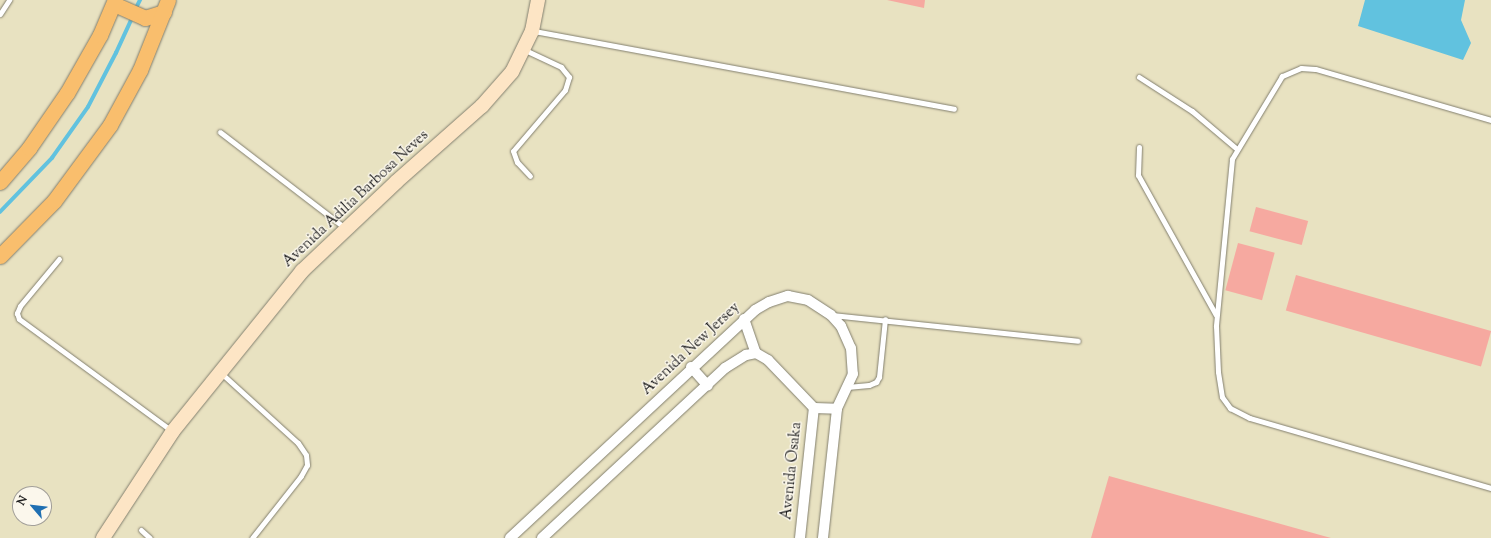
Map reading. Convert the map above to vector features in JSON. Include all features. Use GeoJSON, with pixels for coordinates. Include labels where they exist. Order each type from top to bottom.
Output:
{"type":"FeatureCollection","features":[{"type":"Feature","properties":{"kind":"main road"},"geometry":{"type":"LineString","coordinates":[[0,182],[29,148],[67,94],[115,3],[145,18],[166,6]]}},
{"type":"Feature","properties":{"kind":"main road"},"geometry":{"type":"LineString","coordinates":[[0,256],[54,201],[92,152],[129,91],[166,6]]}},
{"type":"Feature","properties":{"kind":"street","name":"Avenida Adilia Barbosa Neves"},"geometry":{"type":"LineString","coordinates":[[103,538],[173,432],[219,371],[302,270],[346,228],[482,106],[512,72],[532,31],[538,0]]}},
{"type":"Feature","properties":{"kind":"street","name":"Avenida New Jersey"},"geometry":{"type":"LineString","coordinates":[[510,538],[691,367],[744,319],[769,302],[788,296],[808,300],[831,315],[841,326],[851,348],[853,374],[837,409]]}},
{"type":"Feature","properties":{"kind":"street"},"geometry":{"type":"LineString","coordinates":[[744,319],[756,353],[768,360],[814,408],[837,409],[823,538]]}},
{"type":"Feature","properties":{"kind":"street"},"geometry":{"type":"LineString","coordinates":[[542,538],[708,386],[725,368],[737,360],[756,353]]}},
{"type":"Feature","properties":{"kind":"street"},"geometry":{"type":"LineString","coordinates":[[691,367],[708,386]]}},
{"type":"Feature","properties":{"kind":"street","name":"Avenida Osaka"},"geometry":{"type":"LineString","coordinates":[[800,538],[814,408]]}},
{"type":"Feature","properties":{"kind":"lane"},"geometry":{"type":"LineString","coordinates":[[0,14],[8,0]]}},
{"type":"Feature","properties":{"kind":"lane"},"geometry":{"type":"LineString","coordinates":[[532,31],[954,109]]}},
{"type":"Feature","properties":{"kind":"lane"},"geometry":{"type":"LineString","coordinates":[[524,49],[561,67],[569,77],[565,90],[513,151],[517,162],[530,176]]}},
{"type":"Feature","properties":{"kind":"lane"},"geometry":{"type":"LineString","coordinates":[[1491,120],[1315,69],[1301,68],[1282,76],[1276,83],[1237,149],[1229,176],[1227,227],[1217,315],[1218,372],[1222,396],[1230,408],[1250,418],[1491,488]]}},
{"type":"Feature","properties":{"kind":"lane"},"geometry":{"type":"LineString","coordinates":[[1139,77],[1192,111],[1237,149]]}},
{"type":"Feature","properties":{"kind":"lane"},"geometry":{"type":"LineString","coordinates":[[220,132],[346,228]]}},
{"type":"Feature","properties":{"kind":"lane"},"geometry":{"type":"LineString","coordinates":[[1139,147],[1138,175],[1217,315]]}},
{"type":"Feature","properties":{"kind":"lane"},"geometry":{"type":"LineString","coordinates":[[59,259],[20,306],[17,313],[19,319],[173,432]]}},
{"type":"Feature","properties":{"kind":"lane"},"geometry":{"type":"LineString","coordinates":[[831,315],[884,319],[1078,341]]}},
{"type":"Feature","properties":{"kind":"lane"},"geometry":{"type":"LineString","coordinates":[[847,387],[869,385],[876,382],[880,377],[884,319]]}},
{"type":"Feature","properties":{"kind":"lane"},"geometry":{"type":"LineString","coordinates":[[219,371],[298,443],[306,455],[307,465],[301,476],[252,538]]}},
{"type":"Feature","properties":{"kind":"lane"},"geometry":{"type":"LineString","coordinates":[[141,530],[150,538]]}},
{"type":"Feature","properties":{"kind":"water"},"geometry":{"type":"Polygon","coordinates":[[[1365,0],[1465,0],[1461,20],[1471,43],[1463,60],[1358,26],[1365,0]]]}},
{"type":"Feature","properties":{"kind":"building"},"geometry":{"type":"Polygon","coordinates":[[[887,0],[925,0],[924,8],[887,0]]]}},
{"type":"Feature","properties":{"kind":"building"},"geometry":{"type":"Polygon","coordinates":[[[1256,207],[1308,221],[1302,245],[1250,231],[1256,207]]]}},
{"type":"Feature","properties":{"kind":"building"},"geometry":{"type":"Polygon","coordinates":[[[1238,243],[1275,253],[1262,300],[1225,290],[1238,243]]]}},
{"type":"Feature","properties":{"kind":"building"},"geometry":{"type":"Polygon","coordinates":[[[1296,275],[1491,331],[1481,367],[1286,311],[1296,275]]]}},
{"type":"Feature","properties":{"kind":"building"},"geometry":{"type":"Polygon","coordinates":[[[1109,476],[1331,538],[1091,538],[1109,476]]]}},
{"type":"Feature","properties":{"kind":"waterway"},"geometry":{"type":"LineString","coordinates":[[135,10],[140,0]]}},
{"type":"Feature","properties":{"kind":"waterway"},"geometry":{"type":"LineString","coordinates":[[0,212],[52,158],[88,107],[133,16]]}}]}
